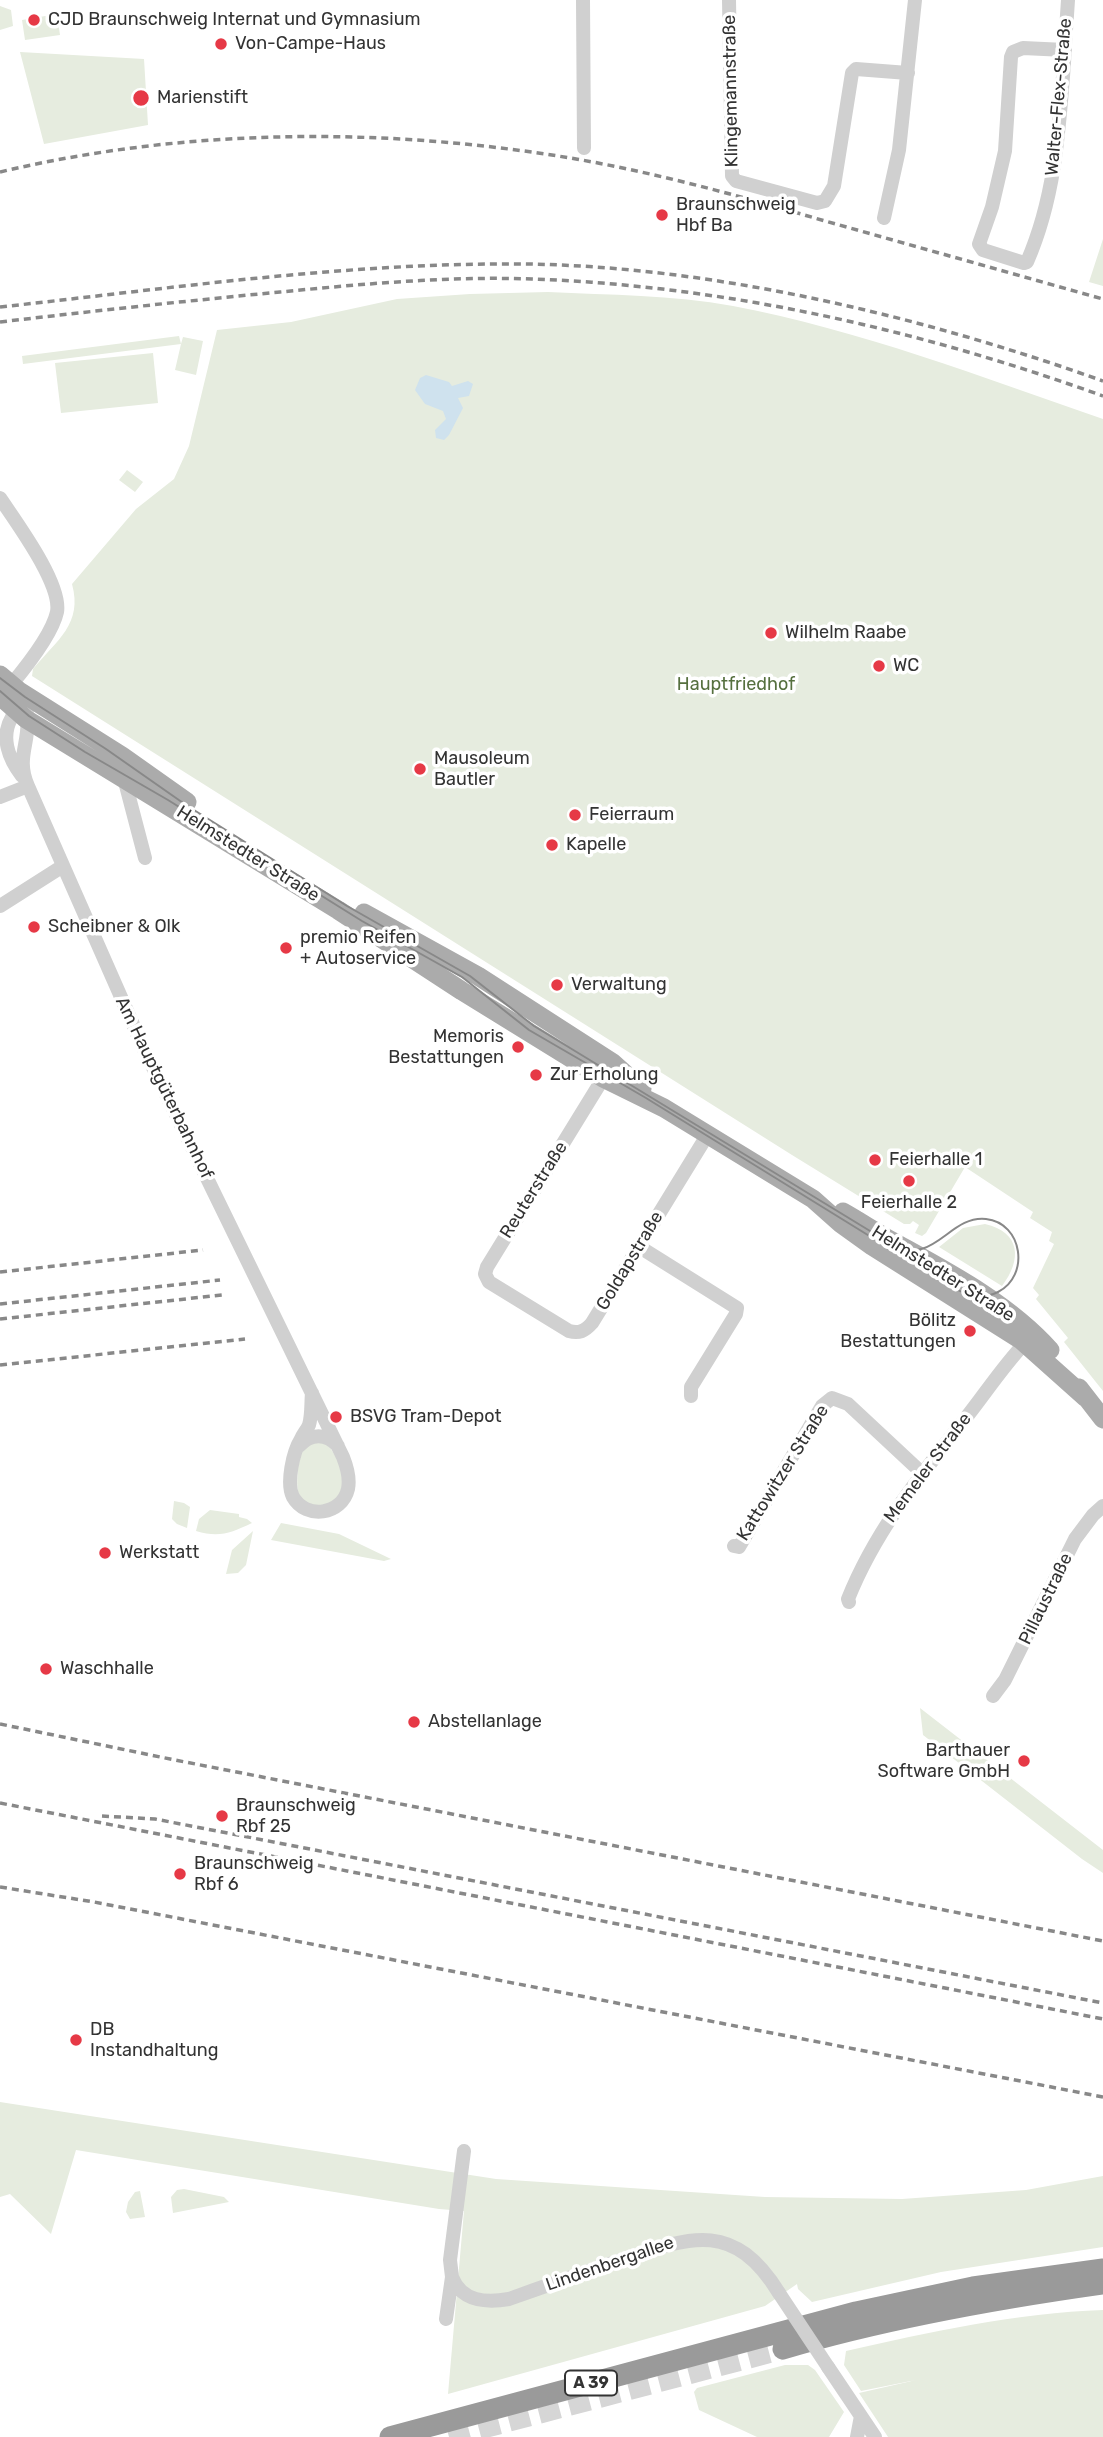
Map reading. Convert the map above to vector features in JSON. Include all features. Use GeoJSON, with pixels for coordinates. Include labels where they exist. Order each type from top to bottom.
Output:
{"type":"FeatureCollection","features":[{"type":"Feature","properties":{"kind":"highway"},"geometry":{"type":"LineString","coordinates":[[973,2287],[1007,2273],[1103,2258]]}},
{"type":"Feature","properties":{"kind":"highway","name":"A 39"},"geometry":{"type":"LineString","coordinates":[[390,2437],[817,2322],[973,2287],[1103,2269]]}},
{"type":"Feature","properties":{"kind":"highway"},"geometry":{"type":"LineString","coordinates":[[783,2349],[901,2319],[1103,2284]]}},
{"type":"Feature","properties":{"kind":"highway"},"geometry":{"type":"LineString","coordinates":[[1036,2294],[1103,2296]]}},
{"type":"Feature","properties":{"kind":"main road","name":"Helmstedter Straße"},"geometry":{"type":"LineString","coordinates":[[3,685],[18,713],[53,736],[353,919],[497,1013],[608,1071]]}},
{"type":"Feature","properties":{"kind":"main road","name":"Helmstedter Straße"},"geometry":{"type":"LineString","coordinates":[[3,685],[72,725],[193,806],[347,903],[509,996],[608,1071],[664,1108],[813,1199],[840,1210],[931,1262],[1010,1314],[1036,1335],[1103,1419]]}},
{"type":"Feature","properties":{"kind":"main road"},"geometry":{"type":"LineString","coordinates":[[497,1013],[509,996]]}},
{"type":"Feature","properties":{"kind":"main road","name":"Helmstedter Straße"},"geometry":{"type":"LineString","coordinates":[[813,1199],[872,1246],[1023,1342],[1086,1398]]}},
{"type":"Feature","properties":{"kind":"main road"},"geometry":{"type":"LineString","coordinates":[[1010,1314],[1012,1325],[1023,1342],[1045,1351],[1067,1371]]}},
{"type":"Feature","properties":{"kind":"street"},"geometry":{"type":"LineString","coordinates":[[583,0],[584,148]]}},
{"type":"Feature","properties":{"kind":"street","name":"Klingemannstraße"},"geometry":{"type":"LineString","coordinates":[[729,0],[732,176],[736,181],[817,203],[825,201],[834,186],[852,73],[856,69],[908,73]]}},
{"type":"Feature","properties":{"kind":"street"},"geometry":{"type":"LineString","coordinates":[[884,218],[899,150],[915,0]]}},
{"type":"Feature","properties":{"kind":"street","name":"Walter-Flex-Straße"},"geometry":{"type":"LineString","coordinates":[[1065,50],[1023,48],[1013,52],[1002,163],[992,207],[979,244],[983,250],[1024,263],[1036,241],[1053,178],[1057,152],[1065,50],[1068,0]]}},
{"type":"Feature","properties":{"kind":"street"},"geometry":{"type":"LineString","coordinates":[[0,498],[50,579],[58,604],[57,614],[37,650],[3,685]]}},
{"type":"Feature","properties":{"kind":"street"},"geometry":{"type":"LineString","coordinates":[[18,713],[72,725]]}},
{"type":"Feature","properties":{"kind":"street","name":"Am Hauptgüterbahnhof"},"geometry":{"type":"LineString","coordinates":[[26,783],[22,760],[27,735],[18,713],[10,720],[7,732],[10,757],[26,783],[143,1047],[339,1447],[346,1467],[347,1490],[339,1504],[331,1510],[320,1512],[303,1507],[292,1493],[290,1481],[297,1449],[310,1422],[312,1393]]}},
{"type":"Feature","properties":{"kind":"street"},"geometry":{"type":"LineString","coordinates":[[24,747],[38,736],[53,736]]}},
{"type":"Feature","properties":{"kind":"street"},"geometry":{"type":"LineString","coordinates":[[124,778],[145,858]]}},
{"type":"Feature","properties":{"kind":"street"},"geometry":{"type":"LineString","coordinates":[[0,797],[26,783]]}},
{"type":"Feature","properties":{"kind":"street"},"geometry":{"type":"LineString","coordinates":[[0,906],[63,866]]}},
{"type":"Feature","properties":{"kind":"street","name":"Reuterstraße"},"geometry":{"type":"LineString","coordinates":[[527,1304],[489,1282],[485,1274],[487,1267],[608,1071]]}},
{"type":"Feature","properties":{"kind":"street","name":"Goldapstraße"},"geometry":{"type":"LineString","coordinates":[[527,1304],[569,1331],[586,1330],[708,1134]]}},
{"type":"Feature","properties":{"kind":"street"},"geometry":{"type":"LineString","coordinates":[[638,1246],[737,1308],[736,1314],[691,1387],[691,1396]]}},
{"type":"Feature","properties":{"kind":"street","name":"Memeler Straße"},"geometry":{"type":"LineString","coordinates":[[849,1602],[848,1598],[855,1582],[884,1526],[1023,1342]]}},
{"type":"Feature","properties":{"kind":"street","name":"Kattowitzer Straße"},"geometry":{"type":"LineString","coordinates":[[734,1546],[739,1547],[822,1406],[832,1398],[848,1404],[922,1473]]}},
{"type":"Feature","properties":{"kind":"street"},"geometry":{"type":"LineString","coordinates":[[297,1449],[305,1440],[319,1436],[330,1439],[339,1447]]}},
{"type":"Feature","properties":{"kind":"street","name":"Pillaustraße"},"geometry":{"type":"LineString","coordinates":[[993,1696],[1005,1680],[1075,1539],[1103,1506]]}},
{"type":"Feature","properties":{"kind":"street"},"geometry":{"type":"LineString","coordinates":[[446,2319],[452,2277],[450,2260],[464,2151]]}},
{"type":"Feature","properties":{"kind":"street","name":"Lindenbergallee"},"geometry":{"type":"LineString","coordinates":[[452,2277],[461,2291],[490,2302],[509,2299],[671,2243],[706,2239],[728,2244],[748,2256],[766,2274],[875,2437]]}},
{"type":"Feature","properties":{"kind":"street"},"geometry":{"type":"LineString","coordinates":[[857,2437],[861,2416]]}},
{"type":"Feature","properties":{"kind":"green space"},"geometry":{"type":"Polygon","coordinates":[[[0,6],[11,10],[13,26],[0,30],[0,6]]]}},
{"type":"Feature","properties":{"kind":"green space"},"geometry":{"type":"Polygon","coordinates":[[[57,14],[60,35],[25,40],[22,20],[57,14]]]}},
{"type":"Feature","properties":{"kind":"green space"},"geometry":{"type":"Polygon","coordinates":[[[20,52],[144,59],[148,125],[44,144],[20,52]]]}},
{"type":"Feature","properties":{"kind":"green space"},"geometry":{"type":"Polygon","coordinates":[[[1103,239],[1103,286],[1089,282],[1103,239]]]}},
{"type":"Feature","properties":{"kind":"green space","name":"Hauptfriedhof"},"geometry":{"type":"Polygon","coordinates":[[[548,292],[687,300],[780,316],[874,341],[1103,419],[1103,1391],[1064,1342],[1068,1338],[1036,1299],[1039,1295],[1033,1288],[1054,1244],[1049,1241],[1052,1232],[1030,1218],[1033,1212],[965,1167],[926,1233],[922,1236],[915,1233],[919,1225],[913,1221],[904,1224],[792,1155],[32,676],[33,669],[59,640],[71,621],[74,610],[72,584],[136,509],[174,479],[189,446],[217,330],[291,322],[397,299],[548,292]]]}},
{"type":"Feature","properties":{"kind":"green space"},"geometry":{"type":"Polygon","coordinates":[[[179,336],[181,344],[23,364],[22,356],[179,336]]]}},
{"type":"Feature","properties":{"kind":"green space"},"geometry":{"type":"Polygon","coordinates":[[[183,337],[203,341],[196,375],[175,370],[183,337]]]}},
{"type":"Feature","properties":{"kind":"green space"},"geometry":{"type":"Polygon","coordinates":[[[153,353],[158,403],[61,413],[55,363],[153,353]]]}},
{"type":"Feature","properties":{"kind":"green space"},"geometry":{"type":"Polygon","coordinates":[[[127,470],[143,482],[135,492],[119,480],[127,470]]]}},
{"type":"Feature","properties":{"kind":"green space"},"geometry":{"type":"Polygon","coordinates":[[[985,1224],[1006,1233],[1014,1248],[1013,1266],[1002,1286],[939,1247],[963,1228],[985,1224]]]}},
{"type":"Feature","properties":{"kind":"green space"},"geometry":{"type":"Polygon","coordinates":[[[325,1442],[339,1463],[343,1480],[340,1496],[334,1502],[318,1507],[300,1497],[298,1468],[301,1453],[307,1444],[325,1442]]]}},
{"type":"Feature","properties":{"kind":"green space"},"geometry":{"type":"Polygon","coordinates":[[[174,1501],[190,1507],[187,1528],[172,1519],[174,1501]]]}},
{"type":"Feature","properties":{"kind":"green space"},"geometry":{"type":"Polygon","coordinates":[[[210,1510],[239,1514],[239,1517],[252,1523],[225,1533],[196,1531],[199,1519],[210,1510]]]}},
{"type":"Feature","properties":{"kind":"green space"},"geometry":{"type":"Polygon","coordinates":[[[281,1523],[339,1534],[391,1559],[384,1561],[271,1540],[281,1523]]]}},
{"type":"Feature","properties":{"kind":"green space"},"geometry":{"type":"Polygon","coordinates":[[[253,1531],[246,1565],[238,1573],[226,1574],[232,1550],[253,1531]]]}},
{"type":"Feature","properties":{"kind":"green space"},"geometry":{"type":"Polygon","coordinates":[[[920,1708],[1103,1850],[1103,1873],[923,1735],[920,1708]]]}},
{"type":"Feature","properties":{"kind":"green space"},"geometry":{"type":"Polygon","coordinates":[[[0,2102],[496,2179],[765,2197],[902,2199],[1026,2190],[1103,2176],[1103,2247],[941,2272],[812,2302],[798,2289],[797,2284],[765,2306],[448,2394],[464,2211],[76,2150],[51,2234],[10,2194],[0,2197],[0,2102]]]}},
{"type":"Feature","properties":{"kind":"green space"},"geometry":{"type":"Polygon","coordinates":[[[177,2190],[224,2197],[229,2202],[173,2213],[171,2197],[177,2190]]]}},
{"type":"Feature","properties":{"kind":"green space"},"geometry":{"type":"Polygon","coordinates":[[[140,2191],[145,2217],[130,2219],[126,2212],[128,2202],[135,2192],[140,2191]]]}},
{"type":"Feature","properties":{"kind":"green space"},"geometry":{"type":"Polygon","coordinates":[[[1103,2310],[1103,2437],[888,2437],[859,2393],[916,2380],[861,2391],[844,2365],[846,2351],[909,2337],[1006,2319],[1103,2310]]]}},
{"type":"Feature","properties":{"kind":"green space"},"geometry":{"type":"Polygon","coordinates":[[[785,2365],[808,2365],[815,2370],[844,2412],[829,2437],[757,2437],[699,2410],[694,2392],[697,2388],[785,2365]]]}},
{"type":"Feature","properties":{"kind":"water"},"geometry":{"type":"Polygon","coordinates":[[[426,375],[449,382],[452,386],[468,381],[473,384],[469,396],[458,398],[463,408],[444,440],[436,438],[435,430],[446,419],[443,411],[425,404],[415,390],[420,378],[426,375]]]}},
{"type":"Feature","properties":{"kind":"tunnel"},"geometry":{"type":"LineString","coordinates":[[449,2437],[783,2349]]}},
{"type":"Feature","properties":{"kind":"tram line"},"geometry":{"type":"LineString","coordinates":[[0,678],[186,805],[347,906],[470,976],[534,1026],[893,1245],[908,1250],[920,1249],[931,1245],[962,1224],[986,1219],[1008,1230],[1014,1240],[1018,1251],[1015,1274],[998,1292],[986,1296],[968,1294],[952,1287],[646,1098],[529,1030],[462,977],[362,921],[168,800],[85,752],[29,716],[0,691]]}},
{"type":"Feature","properties":{"kind":"railway"},"geometry":{"type":"LineString","coordinates":[[0,172],[135,148],[271,137],[340,137],[477,145],[581,160],[686,183],[1103,299]]}},
{"type":"Feature","properties":{"kind":"railway"},"geometry":{"type":"LineString","coordinates":[[0,307],[263,278],[395,267],[461,264],[599,267],[746,285],[819,300],[964,336],[1103,381]]}},
{"type":"Feature","properties":{"kind":"railway"},"geometry":{"type":"LineString","coordinates":[[0,322],[406,281],[500,278],[605,283],[678,291],[822,315],[964,351],[1103,396]]}},
{"type":"Feature","properties":{"kind":"railway"},"geometry":{"type":"LineString","coordinates":[[0,1272],[203,1250]]}},
{"type":"Feature","properties":{"kind":"railway"},"geometry":{"type":"LineString","coordinates":[[0,1304],[220,1280]]}},
{"type":"Feature","properties":{"kind":"railway"},"geometry":{"type":"LineString","coordinates":[[0,1319],[222,1295]]}},
{"type":"Feature","properties":{"kind":"railway"},"geometry":{"type":"LineString","coordinates":[[0,1365],[245,1339]]}},
{"type":"Feature","properties":{"kind":"railway"},"geometry":{"type":"LineString","coordinates":[[0,1724],[1103,1941]]}},
{"type":"Feature","properties":{"kind":"railway"},"geometry":{"type":"LineString","coordinates":[[0,1803],[1103,2019]]}},
{"type":"Feature","properties":{"kind":"railway"},"geometry":{"type":"LineString","coordinates":[[102,1816],[155,1819],[1103,2003]]}},
{"type":"Feature","properties":{"kind":"railway"},"geometry":{"type":"LineString","coordinates":[[0,1887],[94,1902],[1103,2097]]}},
{"type":"Feature","properties":{"kind":"place","name":"CJD Braunschweig Internat und Gymnasium"},"geometry":{"type":"Point","coordinates":[34,20]}},
{"type":"Feature","properties":{"kind":"place","name":"Von-Campe-Haus"},"geometry":{"type":"Point","coordinates":[221,44]}},
{"type":"Feature","properties":{"kind":"place","name":"Marienstift"},"geometry":{"type":"Point","coordinates":[141,98]}},
{"type":"Feature","properties":{"kind":"place","name":"Braunschweig Hbf Ba"},"geometry":{"type":"Point","coordinates":[662,215]}},
{"type":"Feature","properties":{"kind":"place","name":"Wilhelm Raabe"},"geometry":{"type":"Point","coordinates":[771,633]}},
{"type":"Feature","properties":{"kind":"place","name":"WC"},"geometry":{"type":"Point","coordinates":[879,666]}},
{"type":"Feature","properties":{"kind":"place","name":"Mausoleum Bautler"},"geometry":{"type":"Point","coordinates":[420,769]}},
{"type":"Feature","properties":{"kind":"place","name":"Feierraum"},"geometry":{"type":"Point","coordinates":[575,815]}},
{"type":"Feature","properties":{"kind":"place","name":"Kapelle"},"geometry":{"type":"Point","coordinates":[552,845]}},
{"type":"Feature","properties":{"kind":"place","name":"Scheibner & Olk"},"geometry":{"type":"Point","coordinates":[34,927]}},
{"type":"Feature","properties":{"kind":"place","name":"premio Reifen + Autoservice"},"geometry":{"type":"Point","coordinates":[286,948]}},
{"type":"Feature","properties":{"kind":"place","name":"Verwaltung"},"geometry":{"type":"Point","coordinates":[557,985]}},
{"type":"Feature","properties":{"kind":"place","name":"Memoris Bestattungen"},"geometry":{"type":"Point","coordinates":[518,1047]}},
{"type":"Feature","properties":{"kind":"place","name":"Zur Erholung"},"geometry":{"type":"Point","coordinates":[536,1075]}},
{"type":"Feature","properties":{"kind":"place","name":"Feierhalle 1"},"geometry":{"type":"Point","coordinates":[875,1160]}},
{"type":"Feature","properties":{"kind":"place","name":"Feierhalle 2"},"geometry":{"type":"Point","coordinates":[909,1181]}},
{"type":"Feature","properties":{"kind":"place","name":"Bölitz Bestattungen"},"geometry":{"type":"Point","coordinates":[970,1331]}},
{"type":"Feature","properties":{"kind":"place","name":"BSVG Tram-Depot"},"geometry":{"type":"Point","coordinates":[336,1417]}},
{"type":"Feature","properties":{"kind":"place","name":"Werkstatt"},"geometry":{"type":"Point","coordinates":[105,1553]}},
{"type":"Feature","properties":{"kind":"place","name":"Waschhalle"},"geometry":{"type":"Point","coordinates":[46,1669]}},
{"type":"Feature","properties":{"kind":"place","name":"Abstellanlage"},"geometry":{"type":"Point","coordinates":[414,1722]}},
{"type":"Feature","properties":{"kind":"place","name":"Barthauer Software GmbH"},"geometry":{"type":"Point","coordinates":[1024,1761]}},
{"type":"Feature","properties":{"kind":"place","name":"Braunschweig Rbf 25"},"geometry":{"type":"Point","coordinates":[222,1816]}},
{"type":"Feature","properties":{"kind":"place","name":"Braunschweig Rbf 6"},"geometry":{"type":"Point","coordinates":[180,1874]}},
{"type":"Feature","properties":{"kind":"place","name":"DB Instandhaltung"},"geometry":{"type":"Point","coordinates":[76,2040]}}]}
